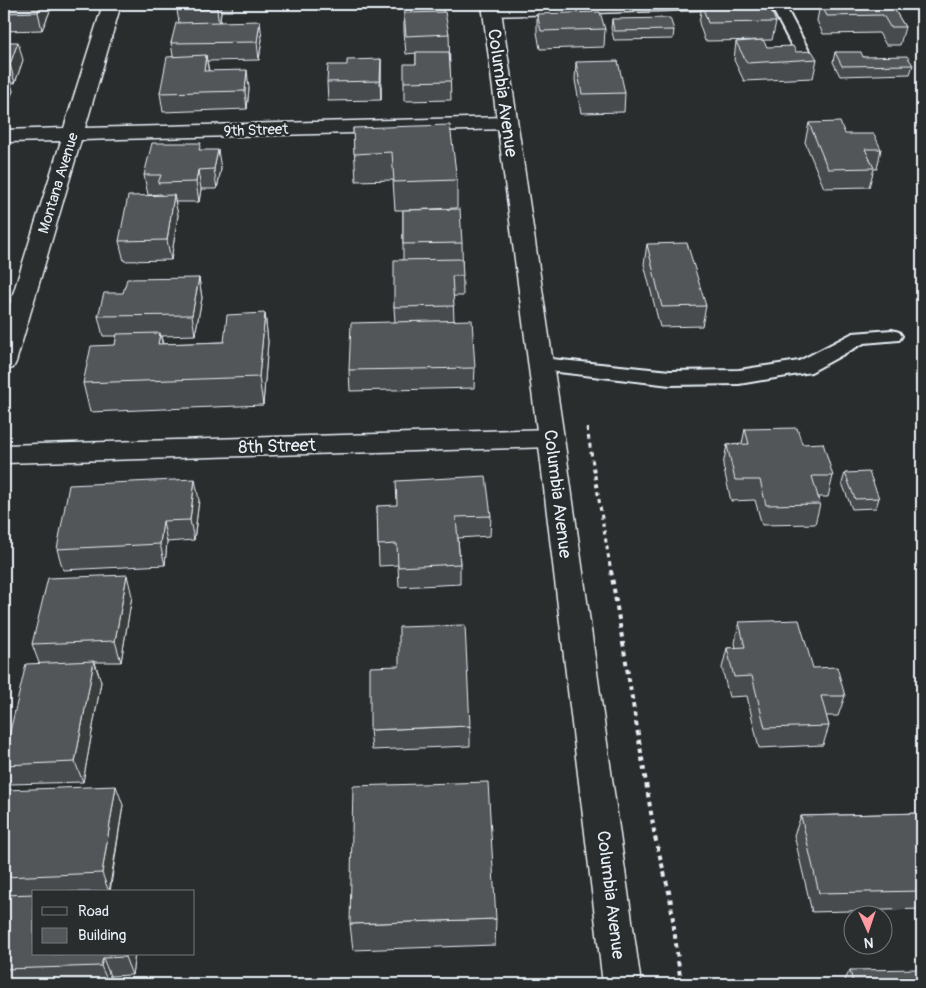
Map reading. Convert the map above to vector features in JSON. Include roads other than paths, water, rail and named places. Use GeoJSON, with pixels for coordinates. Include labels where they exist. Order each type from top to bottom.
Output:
{"type":"FeatureCollection","features":[{"type":"Feature","properties":{"kind":"street","name":"Montana Avenue"},"geometry":{"type":"LineString","coordinates":[[4,362],[112,4]]}},
{"type":"Feature","properties":{"kind":"street"},"geometry":{"type":"LineString","coordinates":[[491,7],[724,4]]}},
{"type":"Feature","properties":{"kind":"street","name":"Columbia Avenue"},"geometry":{"type":"LineString","coordinates":[[491,7],[551,438],[622,984]]}},
{"type":"Feature","properties":{"kind":"street","name":"9th Street"},"geometry":{"type":"LineString","coordinates":[[4,136],[508,123]]}},
{"type":"Feature","properties":{"kind":"street","name":"8th Street"},"geometry":{"type":"LineString","coordinates":[[4,454],[551,438]]}},
{"type":"Feature","properties":{"kind":"lane"},"geometry":{"type":"LineString","coordinates":[[777,4],[801,50]]}},
{"type":"Feature","properties":{"kind":"lane"},"geometry":{"type":"LineString","coordinates":[[541,364],[670,378],[739,377],[804,367],[860,337],[892,336]]}}]}
